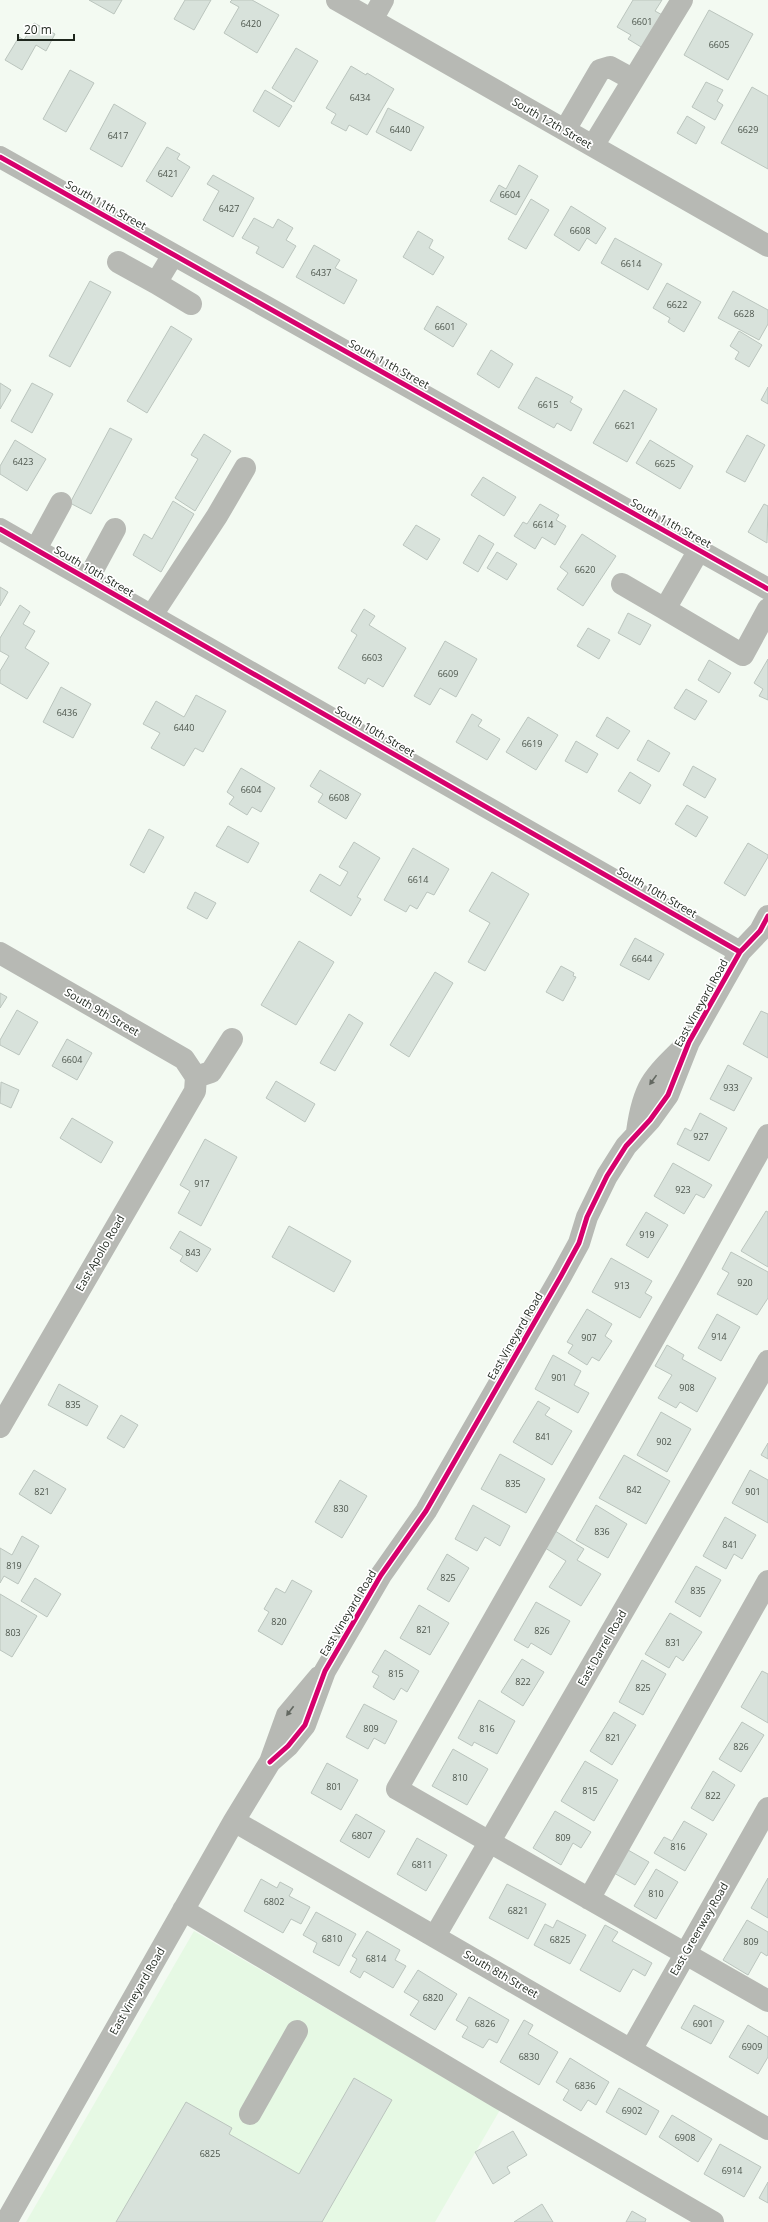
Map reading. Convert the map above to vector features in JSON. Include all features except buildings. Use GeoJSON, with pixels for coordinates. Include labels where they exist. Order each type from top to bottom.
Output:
{"type":"FeatureCollection","features":[{"type":"Feature","properties":{"kind":"street","name":"South 12th Street"},"geometry":{"type":"LineString","coordinates":[[337,0],[768,246]]}},
{"type":"Feature","properties":{"kind":"street"},"geometry":{"type":"LineString","coordinates":[[372,20],[384,0]]}},
{"type":"Feature","properties":{"kind":"street"},"geometry":{"type":"LineString","coordinates":[[593,146],[632,79],[657,44],[682,0]]}},
{"type":"Feature","properties":{"kind":"street"},"geometry":{"type":"LineString","coordinates":[[565,130],[600,70],[610,67],[632,79]]}},
{"type":"Feature","properties":{"kind":"street","name":"South 11th Street"},"geometry":{"type":"LineString","coordinates":[[0,157],[768,589]]}},
{"type":"Feature","properties":{"kind":"street"},"geometry":{"type":"LineString","coordinates":[[156,283],[173,254]]}},
{"type":"Feature","properties":{"kind":"street"},"geometry":{"type":"LineString","coordinates":[[118,262],[191,304]]}},
{"type":"Feature","properties":{"kind":"street"},"geometry":{"type":"LineString","coordinates":[[152,615],[217,516],[245,468]]}},
{"type":"Feature","properties":{"kind":"street"},"geometry":{"type":"LineString","coordinates":[[36,549],[61,504]]}},
{"type":"Feature","properties":{"kind":"street","name":"South 10th Street"},"geometry":{"type":"LineString","coordinates":[[0,529],[740,952]]}},
{"type":"Feature","properties":{"kind":"street"},"geometry":{"type":"LineString","coordinates":[[88,579],[115,529]]}},
{"type":"Feature","properties":{"kind":"street"},"geometry":{"type":"LineString","coordinates":[[665,609],[699,550]]}},
{"type":"Feature","properties":{"kind":"street"},"geometry":{"type":"LineString","coordinates":[[622,584],[743,655],[768,609]]}},
{"type":"Feature","properties":{"kind":"street","name":"East Vineyard Road"},"geometry":{"type":"LineString","coordinates":[[6,2222],[234,1821],[270,1762],[305,1726],[325,1671],[381,1575],[426,1511],[561,1276],[579,1243],[587,1217],[607,1176],[636,1132],[650,1120],[668,1095],[689,1042],[740,952],[765,928]]}},
{"type":"Feature","properties":{"kind":"street","name":"South 9th Street"},"geometry":{"type":"LineString","coordinates":[[0,953],[184,1059],[196,1077]]}},
{"type":"Feature","properties":{"kind":"street"},"geometry":{"type":"LineString","coordinates":[[196,1077],[210,1072],[232,1039]]}},
{"type":"Feature","properties":{"kind":"street","name":"East Apollo Road"},"geometry":{"type":"LineString","coordinates":[[0,1427],[195,1091],[196,1077]]}},
{"type":"Feature","properties":{"kind":"street"},"geometry":{"type":"LineString","coordinates":[[768,1135],[684,1286],[398,1789],[768,2002]]}},
{"type":"Feature","properties":{"kind":"street","name":"East Darrel Road"},"geometry":{"type":"LineString","coordinates":[[435,1936],[768,1361]]}},
{"type":"Feature","properties":{"kind":"street"},"geometry":{"type":"LineString","coordinates":[[589,1899],[768,1581]]}},
{"type":"Feature","properties":{"kind":"street","name":"East Greenway Road"},"geometry":{"type":"LineString","coordinates":[[631,2050],[768,1808]]}},
{"type":"Feature","properties":{"kind":"street","name":"South 8th Street"},"geometry":{"type":"LineString","coordinates":[[234,1821],[768,2129]]}},
{"type":"Feature","properties":{"kind":"street"},"geometry":{"type":"LineString","coordinates":[[183,1910],[499,2098],[713,2222]]}},
{"type":"Feature","properties":{"kind":"street"},"geometry":{"type":"LineString","coordinates":[[250,2114],[297,2031]]}},
{"type":"Feature","properties":{"kind":"shaded area"},"geometry":{"type":"Polygon","coordinates":[[[194,1931],[500,2110],[435,2222],[26,2222],[194,1931]]]}},
{"type":"Feature","properties":{"kind":"cycle path"},"geometry":{"type":"LineString","coordinates":[[0,157],[768,589]]}},
{"type":"Feature","properties":{"kind":"cycle path"},"geometry":{"type":"LineString","coordinates":[[0,529],[740,952]]}},
{"type":"Feature","properties":{"kind":"cycle path"},"geometry":{"type":"LineString","coordinates":[[270,1762],[288,1746],[305,1725],[325,1671],[381,1575],[426,1511],[561,1276],[579,1243],[587,1217],[607,1176],[626,1146],[650,1120],[668,1095],[689,1042],[740,952],[760,931],[768,916]]}}]}
